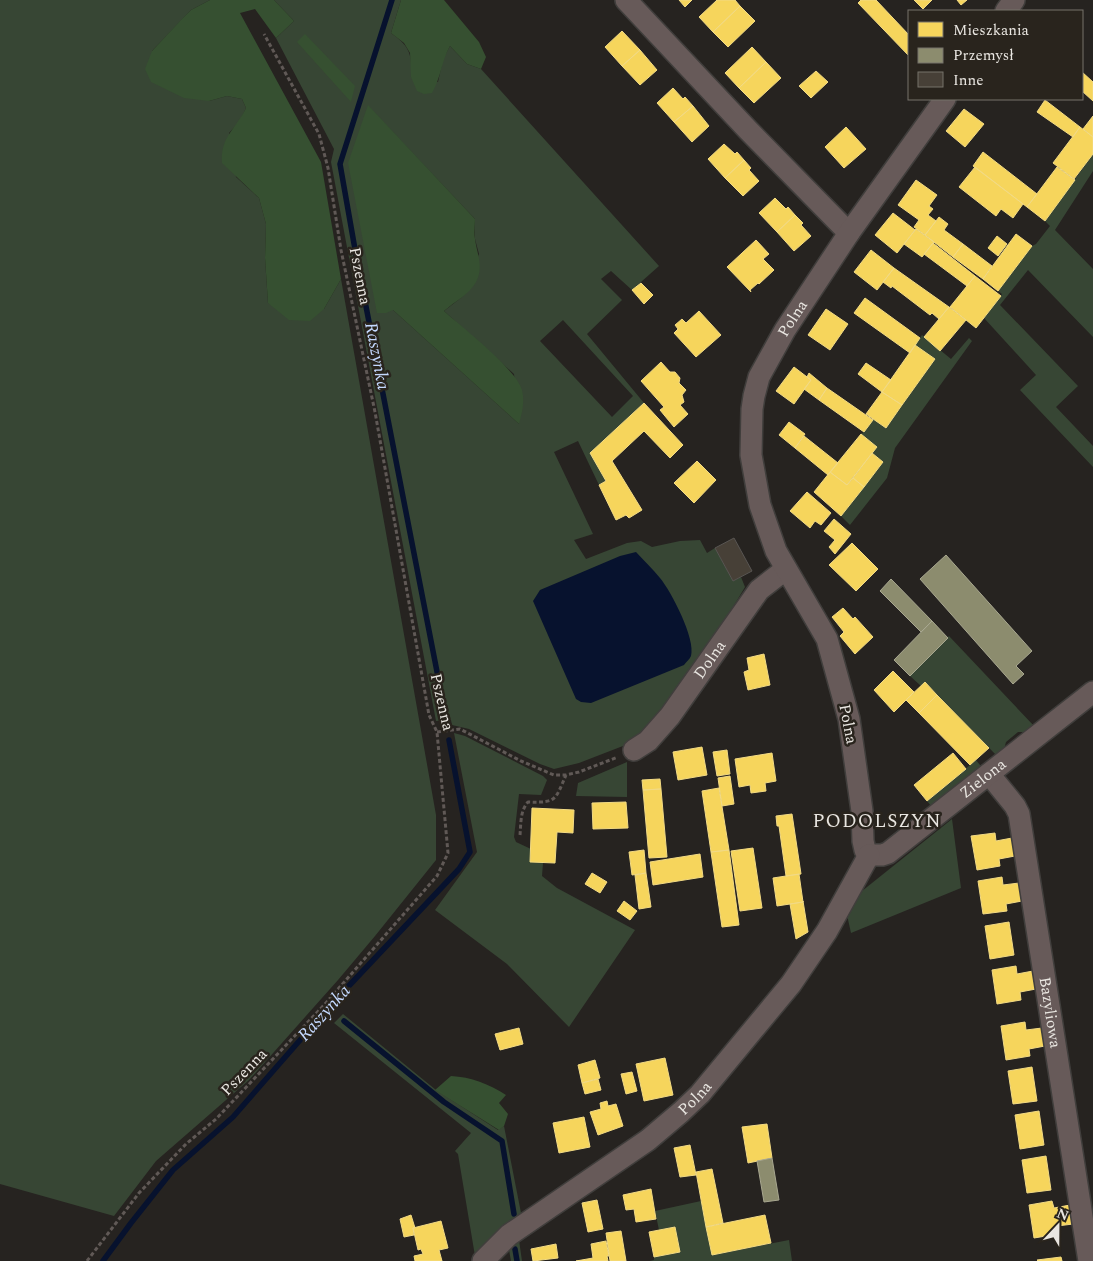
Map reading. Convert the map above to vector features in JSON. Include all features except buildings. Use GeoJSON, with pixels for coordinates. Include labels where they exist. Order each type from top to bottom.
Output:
{"type":"FeatureCollection","features":[{"type":"Feature","properties":{"kind":"street"},"geometry":{"type":"LineString","coordinates":[[626,0],[748,130],[849,233]]}},
{"type":"Feature","properties":{"kind":"street","name":"Polna"},"geometry":{"type":"LineString","coordinates":[[483,1261],[509,1235],[648,1140],[700,1094],[791,984],[827,931],[869,855],[865,850],[863,841],[862,811],[848,719],[827,639],[776,551],[760,505],[752,455],[751,419],[759,377],[782,334],[849,233],[943,100]]}},
{"type":"Feature","properties":{"kind":"street","name":"Dolna"},"geometry":{"type":"LineString","coordinates":[[634,750],[648,741],[670,716],[759,590],[786,569]]}},
{"type":"Feature","properties":{"kind":"street","name":"Zielona"},"geometry":{"type":"LineString","coordinates":[[869,855],[888,853],[1093,692]]}},
{"type":"Feature","properties":{"kind":"street","name":"Bazyliowa"},"geometry":{"type":"LineString","coordinates":[[989,774],[1019,814],[1089,1261]]}},
{"type":"Feature","properties":{"kind":"path","name":"Pszenna"},"geometry":{"type":"LineString","coordinates":[[87,1261],[139,1193],[186,1144],[216,1119],[326,1004],[437,876],[448,853],[437,732],[429,715],[375,412],[341,250],[328,168],[318,134],[264,34]]}},
{"type":"Feature","properties":{"kind":"path"},"geometry":{"type":"LineString","coordinates":[[437,732],[460,729],[520,761],[554,775],[566,776],[608,762],[634,750]]}},
{"type":"Feature","properties":{"kind":"path"},"geometry":{"type":"LineString","coordinates":[[520,835],[524,807],[528,802],[551,801],[557,797],[566,776]]}},
{"type":"Feature","properties":{"kind":"green space"},"geometry":{"type":"Polygon","coordinates":[[[0,0],[210,0],[191,10],[152,51],[209,101],[227,96],[242,99],[246,108],[240,121],[229,133],[236,177],[259,198],[266,224],[265,258],[268,303],[324,309],[341,279],[436,815],[436,860],[375,936],[249,1080],[156,1161],[114,1216],[0,1184],[0,0]]]}},
{"type":"Feature","properties":{"kind":"green space"},"geometry":{"type":"Polygon","coordinates":[[[210,0],[274,0],[294,21],[276,38],[255,9],[240,13],[321,162],[341,279],[324,309],[310,321],[289,320],[268,303],[265,258],[266,224],[259,198],[222,163],[222,154],[226,140],[246,108],[242,99],[227,96],[209,101],[184,98],[151,82],[145,69],[152,51],[181,20],[191,10],[210,0]]]}},
{"type":"Feature","properties":{"kind":"green space"},"geometry":{"type":"Polygon","coordinates":[[[274,0],[401,0],[391,33],[402,42],[408,51],[411,62],[411,77],[438,82],[443,59],[450,46],[467,64],[481,69],[659,266],[632,290],[611,271],[601,279],[622,300],[587,334],[644,403],[591,453],[606,481],[599,485],[578,441],[554,452],[593,534],[574,540],[586,559],[627,543],[641,541],[652,547],[680,541],[700,540],[707,553],[715,548],[733,581],[741,577],[745,587],[712,642],[641,739],[579,763],[554,769],[469,729],[452,725],[451,720],[436,721],[331,162],[334,149],[276,38],[294,21],[274,0]],[[368,106],[393,310],[519,424],[514,374],[444,311],[462,297],[479,254],[475,239],[475,219],[368,106]],[[563,320],[540,341],[612,417],[633,396],[563,320]]]}},
{"type":"Feature","properties":{"kind":"green space"},"geometry":{"type":"Polygon","coordinates":[[[401,0],[444,0],[479,42],[486,57],[481,69],[467,64],[450,46],[432,93],[424,94],[417,91],[411,77],[410,53],[404,43],[391,33],[401,0]]]}},
{"type":"Feature","properties":{"kind":"green space"},"geometry":{"type":"Polygon","coordinates":[[[305,34],[355,86],[351,102],[297,42],[305,34]]]}},
{"type":"Feature","properties":{"kind":"green space"},"geometry":{"type":"Polygon","coordinates":[[[368,105],[475,219],[475,237],[480,271],[476,282],[470,290],[444,311],[500,360],[518,381],[523,399],[519,424],[393,310],[386,313],[377,313],[348,163],[368,105]]]}},
{"type":"Feature","properties":{"kind":"green space"},"geometry":{"type":"Polygon","coordinates":[[[1093,154],[1093,171],[1055,230],[1093,269],[1093,337],[1028,270],[1000,305],[1078,386],[1056,407],[1093,446],[1093,467],[1020,390],[1036,375],[984,318],[1002,294],[998,291],[1032,246],[1036,244],[1050,226],[1045,221],[1093,154]]]}},
{"type":"Feature","properties":{"kind":"green space"},"geometry":{"type":"Polygon","coordinates":[[[922,335],[951,359],[969,338],[972,341],[895,448],[887,478],[850,525],[841,516],[883,462],[872,453],[877,447],[861,434],[873,419],[886,428],[935,359],[915,345],[922,335]]]}},
{"type":"Feature","properties":{"kind":"green space"},"geometry":{"type":"Polygon","coordinates":[[[949,636],[1034,726],[1025,732],[1018,732],[1006,742],[1004,749],[996,755],[925,682],[921,686],[910,676],[949,636]]]}},
{"type":"Feature","properties":{"kind":"green space"},"geometry":{"type":"Polygon","coordinates":[[[454,733],[465,736],[543,776],[547,780],[541,795],[519,794],[514,837],[516,842],[531,849],[530,862],[543,863],[542,876],[557,888],[635,930],[569,1027],[507,964],[435,910],[477,852],[454,733]]]}},
{"type":"Feature","properties":{"kind":"green space"},"geometry":{"type":"Polygon","coordinates":[[[976,760],[980,765],[980,771],[931,806],[927,801],[976,760]]]}},
{"type":"Feature","properties":{"kind":"green space"},"geometry":{"type":"Polygon","coordinates":[[[627,762],[627,797],[576,796],[578,783],[627,762]]]}},
{"type":"Feature","properties":{"kind":"green space"},"geometry":{"type":"Polygon","coordinates":[[[952,819],[961,888],[851,933],[847,915],[862,891],[952,819]]]}},
{"type":"Feature","properties":{"kind":"green space"},"geometry":{"type":"Polygon","coordinates":[[[343,1014],[436,1090],[498,1130],[504,1126],[522,1218],[475,1256],[458,1154],[455,1151],[471,1133],[334,1023],[343,1014]]]}},
{"type":"Feature","properties":{"kind":"green space"},"geometry":{"type":"Polygon","coordinates":[[[451,1076],[480,1082],[506,1095],[499,1103],[508,1114],[504,1126],[499,1130],[435,1090],[451,1076]]]}},
{"type":"Feature","properties":{"kind":"green space"},"geometry":{"type":"Polygon","coordinates":[[[701,1201],[712,1255],[789,1240],[792,1261],[650,1261],[654,1260],[654,1257],[679,1252],[675,1227],[659,1230],[655,1211],[701,1201]]]}},
{"type":"Feature","properties":{"kind":"green space"},"geometry":{"type":"Polygon","coordinates":[[[519,1240],[522,1261],[511,1261],[509,1250],[519,1240]]]}},
{"type":"Feature","properties":{"kind":"water"},"geometry":{"type":"Polygon","coordinates":[[[636,552],[660,578],[676,604],[690,638],[691,656],[684,665],[591,703],[581,702],[576,699],[533,601],[540,590],[620,556],[636,552]]]}},
{"type":"Feature","properties":{"kind":"waterway","name":"Raszynka"},"geometry":{"type":"LineString","coordinates":[[392,0],[340,164],[446,718]]}},
{"type":"Feature","properties":{"kind":"waterway","name":"Raszynka"},"geometry":{"type":"LineString","coordinates":[[103,1261],[173,1170],[233,1117],[328,1008],[459,869],[470,852],[449,740]]}},
{"type":"Feature","properties":{"kind":"waterway"},"geometry":{"type":"LineString","coordinates":[[344,1021],[444,1102],[502,1141],[514,1214]]}},
{"type":"Feature","properties":{"kind":"waterway"},"geometry":{"type":"LineString","coordinates":[[515,1249],[517,1261]]}},
{"type":"Feature","properties":{"kind":"district","name":"PODOLSZYN"},"geometry":{"type":"Point","coordinates":[877,821]}}]}
